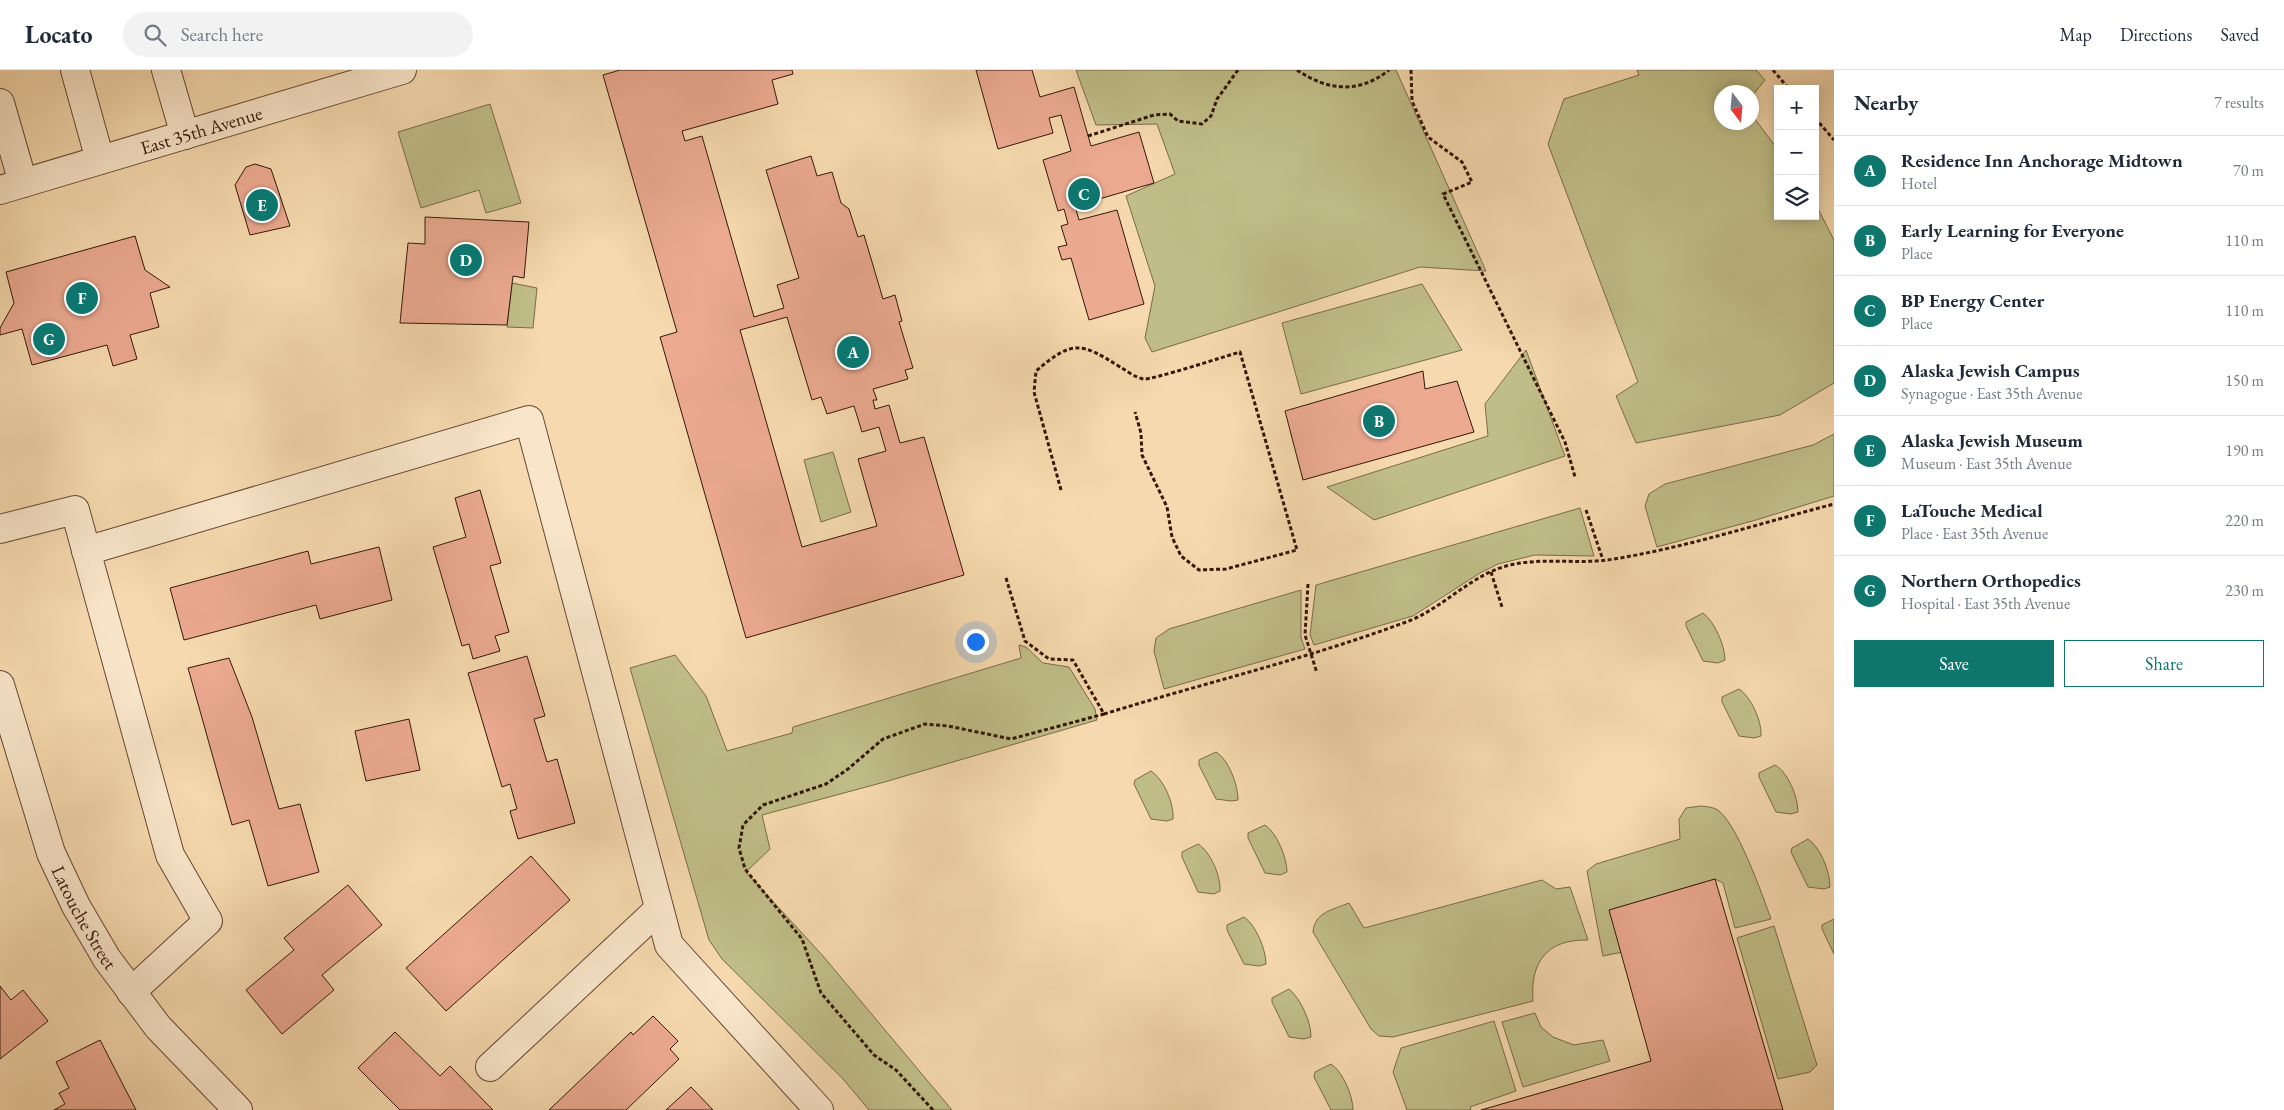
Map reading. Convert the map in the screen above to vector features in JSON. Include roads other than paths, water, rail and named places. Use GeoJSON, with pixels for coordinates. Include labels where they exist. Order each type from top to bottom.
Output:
{"type":"FeatureCollection","features":[{"type":"Feature","properties":{"kind":"street"},"geometry":{"type":"LineString","coordinates":[[75,70],[100,160]]}},
{"type":"Feature","properties":{"kind":"street"},"geometry":{"type":"LineString","coordinates":[[166,70],[185,135]]}},
{"type":"Feature","properties":{"kind":"street","name":"East 35th Avenue"},"geometry":{"type":"LineString","coordinates":[[11,186],[402,70]]}},
{"type":"Feature","properties":{"kind":"street"},"geometry":{"type":"LineString","coordinates":[[0,103],[11,186]]}},
{"type":"Feature","properties":{"kind":"street"},"geometry":{"type":"LineString","coordinates":[[86,551],[529,420],[669,945],[819,1110]]}},
{"type":"Feature","properties":{"kind":"street"},"geometry":{"type":"LineString","coordinates":[[0,529],[74,510],[170,855],[208,921],[131,992]]}},
{"type":"Feature","properties":{"kind":"street","name":"Latouche Street"},"geometry":{"type":"LineString","coordinates":[[0,685],[51,853],[76,906],[107,959],[158,1028],[238,1110]]}},
{"type":"Feature","properties":{"kind":"street"},"geometry":{"type":"LineString","coordinates":[[490,1067],[659,909]]}},
{"type":"Feature","properties":{"kind":"place","name":"BP Energy Center"},"geometry":{"type":"Point","coordinates":[1084,194]}},
{"type":"Feature","properties":{"kind":"place","name":"Alaska Jewish Museum"},"geometry":{"type":"Point","coordinates":[262,205]}},
{"type":"Feature","properties":{"kind":"place","name":"Alaska Jewish Campus"},"geometry":{"type":"Point","coordinates":[466,260]}},
{"type":"Feature","properties":{"kind":"place","name":"LaTouche Medical"},"geometry":{"type":"Point","coordinates":[82,298]}},
{"type":"Feature","properties":{"kind":"place","name":"Northern Orthopedics"},"geometry":{"type":"Point","coordinates":[49,339]}},
{"type":"Feature","properties":{"kind":"place","name":"Residence Inn Anchorage Midtown"},"geometry":{"type":"Point","coordinates":[853,352]}},
{"type":"Feature","properties":{"kind":"place","name":"Early Learning for Everyone"},"geometry":{"type":"Point","coordinates":[1379,421]}}]}
